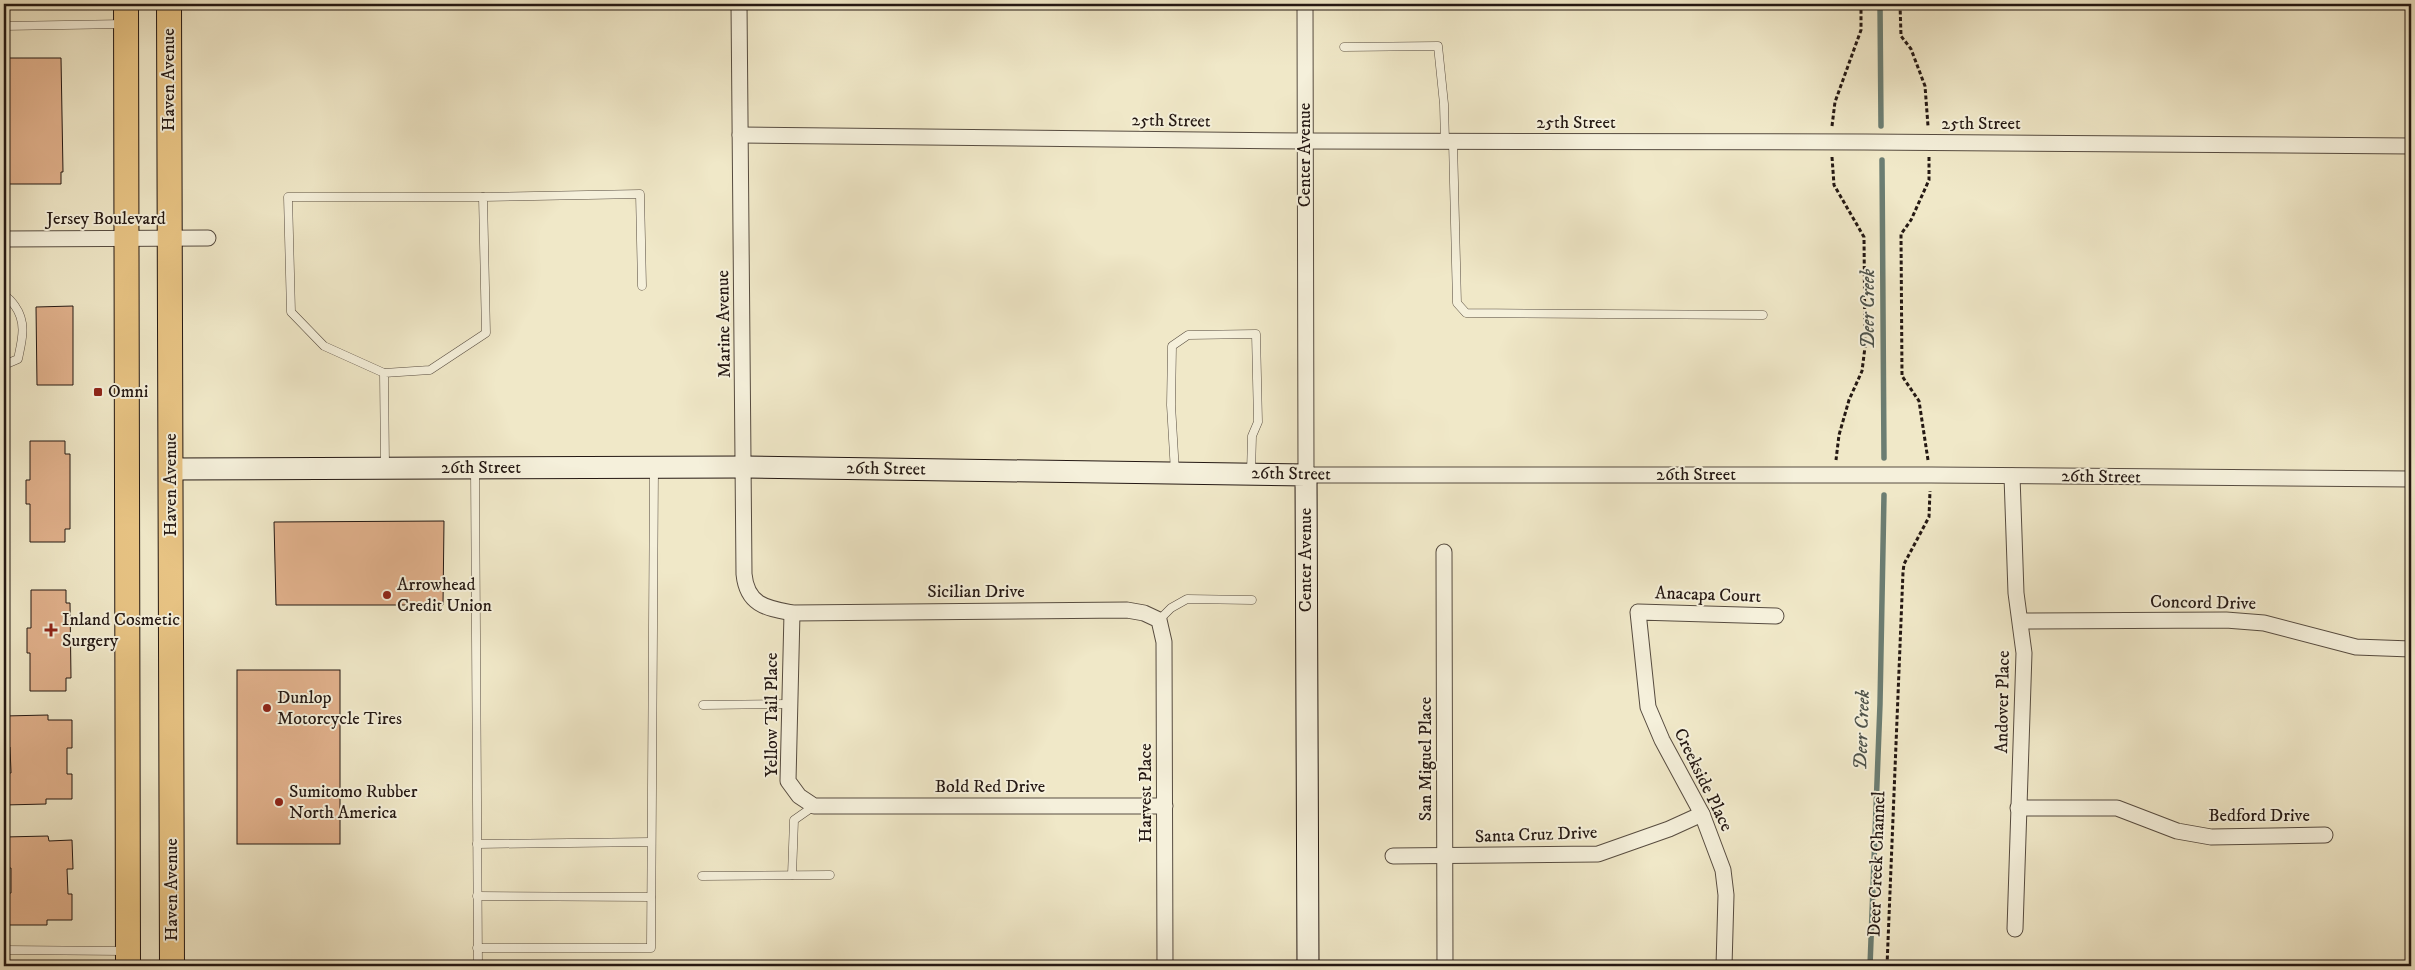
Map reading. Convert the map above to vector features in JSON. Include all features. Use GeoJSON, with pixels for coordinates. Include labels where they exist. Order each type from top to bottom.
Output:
{"type":"FeatureCollection","features":[{"type":"Feature","properties":{"kind":"main road","name":"Haven Avenue"},"geometry":{"type":"LineString","coordinates":[[169,4],[172,966]]}},
{"type":"Feature","properties":{"kind":"main road"},"geometry":{"type":"LineString","coordinates":[[126,14],[128,958]]}},
{"type":"Feature","properties":{"kind":"street","name":"Marine Avenue"},"geometry":{"type":"LineString","coordinates":[[739,4],[745,586],[750,597],[758,603],[792,613]]}},
{"type":"Feature","properties":{"kind":"street","name":"Center Avenue"},"geometry":{"type":"LineString","coordinates":[[1305,4],[1308,966]]}},
{"type":"Feature","properties":{"kind":"street","name":"25th Street"},"geometry":{"type":"LineString","coordinates":[[740,135],[1449,142],[1830,142],[2411,146]]}},
{"type":"Feature","properties":{"kind":"street","name":"Jersey Boulevard"},"geometry":{"type":"LineString","coordinates":[[4,239],[208,238]]}},
{"type":"Feature","properties":{"kind":"street","name":"26th Street"},"geometry":{"type":"LineString","coordinates":[[171,469],[744,467],[1306,475],[2012,476],[2411,479]]}},
{"type":"Feature","properties":{"kind":"street","name":"Andover Place"},"geometry":{"type":"LineString","coordinates":[[2012,476],[2014,561],[2024,653],[2018,808],[2016,929]]}},
{"type":"Feature","properties":{"kind":"street","name":"San Miguel Place"},"geometry":{"type":"LineString","coordinates":[[1444,552],[1445,966]]}},
{"type":"Feature","properties":{"kind":"street","name":"Sicilian Drive"},"geometry":{"type":"LineString","coordinates":[[792,613],[1127,610],[1144,613],[1159,620]]}},
{"type":"Feature","properties":{"kind":"street","name":"Anacapa Court"},"geometry":{"type":"LineString","coordinates":[[1638,612],[1776,616]]}},
{"type":"Feature","properties":{"kind":"street","name":"Creekside Place"},"geometry":{"type":"LineString","coordinates":[[1638,612],[1648,707],[1662,740],[1702,814],[1723,870],[1726,894],[1724,966]]}},
{"type":"Feature","properties":{"kind":"street","name":"Yellow Tail Place"},"geometry":{"type":"LineString","coordinates":[[792,613],[788,781],[799,796],[814,806]]}},
{"type":"Feature","properties":{"kind":"street","name":"Harvest Place"},"geometry":{"type":"LineString","coordinates":[[1159,620],[1164,642],[1165,966]]}},
{"type":"Feature","properties":{"kind":"street","name":"Concord Drive"},"geometry":{"type":"LineString","coordinates":[[2021,621],[2236,620],[2264,622],[2356,647],[2411,649]]}},
{"type":"Feature","properties":{"kind":"street","name":"Bold Red Drive"},"geometry":{"type":"LineString","coordinates":[[814,806],[1165,806]]}},
{"type":"Feature","properties":{"kind":"street","name":"Bedford Drive"},"geometry":{"type":"LineString","coordinates":[[2018,808],[2117,808],[2177,831],[2211,838],[2325,835]]}},
{"type":"Feature","properties":{"kind":"street","name":"Santa Cruz Drive"},"geometry":{"type":"LineString","coordinates":[[1393,856],[1598,854],[1669,829],[1702,814]]}},
{"type":"Feature","properties":{"kind":"lane"},"geometry":{"type":"LineString","coordinates":[[4,26],[126,14]]}},
{"type":"Feature","properties":{"kind":"lane"},"geometry":{"type":"LineString","coordinates":[[1344,47],[1438,46],[1449,142],[1457,303],[1466,313],[1763,315]]}},
{"type":"Feature","properties":{"kind":"lane"},"geometry":{"type":"LineString","coordinates":[[483,197],[486,333],[430,370],[384,373],[324,346],[291,312],[288,197],[483,197],[640,194],[642,286]]}},
{"type":"Feature","properties":{"kind":"lane"},"geometry":{"type":"LineString","coordinates":[[4,296],[8,297],[20,313],[24,333],[18,359],[4,366]]}},
{"type":"Feature","properties":{"kind":"lane"},"geometry":{"type":"LineString","coordinates":[[1175,473],[1171,405],[1172,346],[1188,335],[1256,334],[1258,422],[1252,436],[1251,474]]}},
{"type":"Feature","properties":{"kind":"lane"},"geometry":{"type":"LineString","coordinates":[[384,373],[385,468]]}},
{"type":"Feature","properties":{"kind":"lane"},"geometry":{"type":"LineString","coordinates":[[475,468],[478,966]]}},
{"type":"Feature","properties":{"kind":"lane"},"geometry":{"type":"LineString","coordinates":[[478,948],[651,948],[654,468]]}},
{"type":"Feature","properties":{"kind":"lane"},"geometry":{"type":"LineString","coordinates":[[1159,620],[1171,608],[1187,599],[1252,600]]}},
{"type":"Feature","properties":{"kind":"lane"},"geometry":{"type":"LineString","coordinates":[[703,705],[789,704]]}},
{"type":"Feature","properties":{"kind":"lane"},"geometry":{"type":"LineString","coordinates":[[792,875],[794,820],[814,806]]}},
{"type":"Feature","properties":{"kind":"lane"},"geometry":{"type":"LineString","coordinates":[[477,844],[651,842]]}},
{"type":"Feature","properties":{"kind":"lane"},"geometry":{"type":"LineString","coordinates":[[702,876],[830,875]]}},
{"type":"Feature","properties":{"kind":"lane"},"geometry":{"type":"LineString","coordinates":[[477,896],[651,897]]}},
{"type":"Feature","properties":{"kind":"lane"},"geometry":{"type":"LineString","coordinates":[[4,950],[128,958]]}},
{"type":"Feature","properties":{"kind":"path"},"geometry":{"type":"LineString","coordinates":[[1835,476],[1839,434],[1849,400],[1862,371],[1865,347],[1864,237],[1834,185],[1830,142],[1835,102],[1861,30],[1861,4]]}},
{"type":"Feature","properties":{"kind":"path"},"geometry":{"type":"LineString","coordinates":[[1900,4],[1901,36],[1911,49],[1925,86],[1926,112]]}},
{"type":"Feature","properties":{"kind":"path"},"geometry":{"type":"LineString","coordinates":[[1925,445],[1920,401],[1902,376],[1901,234],[1911,220],[1929,174]]}},
{"type":"Feature","properties":{"kind":"path","name":"Deer Creek Channel"},"geometry":{"type":"LineString","coordinates":[[1887,966],[1903,572],[1904,564],[1929,517],[1930,500]]}},
{"type":"Feature","properties":{"kind":"building"},"geometry":{"type":"Polygon","coordinates":[[[1397,4],[1397,7],[1352,5],[1397,4]]]}},
{"type":"Feature","properties":{"kind":"building"},"geometry":{"type":"Polygon","coordinates":[[[4,58],[61,58],[63,172],[61,172],[61,184],[4,184],[4,58]]]}},
{"type":"Feature","properties":{"kind":"building"},"geometry":{"type":"Polygon","coordinates":[[[73,306],[73,385],[37,385],[36,307],[73,306]]]}},
{"type":"Feature","properties":{"kind":"building"},"geometry":{"type":"Polygon","coordinates":[[[30,441],[65,441],[65,454],[70,454],[70,529],[65,529],[65,542],[30,542],[30,504],[26,504],[26,480],[30,480],[30,441]]]}},
{"type":"Feature","properties":{"kind":"building","name":"Arrowhead Credit Union"},"geometry":{"type":"Polygon","coordinates":[[[444,521],[443,605],[276,605],[274,522],[444,521]]]}},
{"type":"Feature","properties":{"kind":"building"},"geometry":{"type":"Polygon","coordinates":[[[31,590],[66,590],[66,603],[70,603],[71,678],[66,678],[66,691],[30,691],[30,653],[27,653],[27,628],[31,628],[31,590]]]}},
{"type":"Feature","properties":{"kind":"building"},"geometry":{"type":"Polygon","coordinates":[[[237,670],[340,670],[340,844],[237,844],[237,670]]]}},
{"type":"Feature","properties":{"kind":"building"},"geometry":{"type":"Polygon","coordinates":[[[48,715],[48,720],[72,720],[72,748],[67,748],[67,774],[72,774],[72,799],[46,799],[46,804],[4,805],[4,773],[11,773],[10,747],[4,747],[4,716],[48,715]]]}},
{"type":"Feature","properties":{"kind":"building"},"geometry":{"type":"Polygon","coordinates":[[[48,836],[49,841],[72,840],[73,869],[67,869],[68,894],[72,894],[72,920],[47,920],[47,925],[4,925],[4,894],[11,893],[11,868],[4,868],[4,837],[48,836]]]}},
{"type":"Feature","properties":{"kind":"waterway","name":"Deer Creek"},"geometry":{"type":"LineString","coordinates":[[1880,4],[1881,126]]}},
{"type":"Feature","properties":{"kind":"waterway","name":"Deer Creek"},"geometry":{"type":"LineString","coordinates":[[1882,160],[1884,458]]}},
{"type":"Feature","properties":{"kind":"waterway","name":"Deer Creek"},"geometry":{"type":"LineString","coordinates":[[1870,966],[1880,704],[1884,495]]}},
{"type":"Feature","properties":{"kind":"place","name":"Omni"},"geometry":{"type":"Point","coordinates":[98,392]}},
{"type":"Feature","properties":{"kind":"place","name":"Arrowhead Credit Union"},"geometry":{"type":"Point","coordinates":[387,595]}},
{"type":"Feature","properties":{"kind":"place","name":"Inland Cosmetic Surgery"},"geometry":{"type":"Point","coordinates":[51,630]}},
{"type":"Feature","properties":{"kind":"place","name":"Dunlop Motorcycle Tires"},"geometry":{"type":"Point","coordinates":[267,708]}},
{"type":"Feature","properties":{"kind":"place","name":"Sumitomo Rubber North America"},"geometry":{"type":"Point","coordinates":[279,802]}}]}
